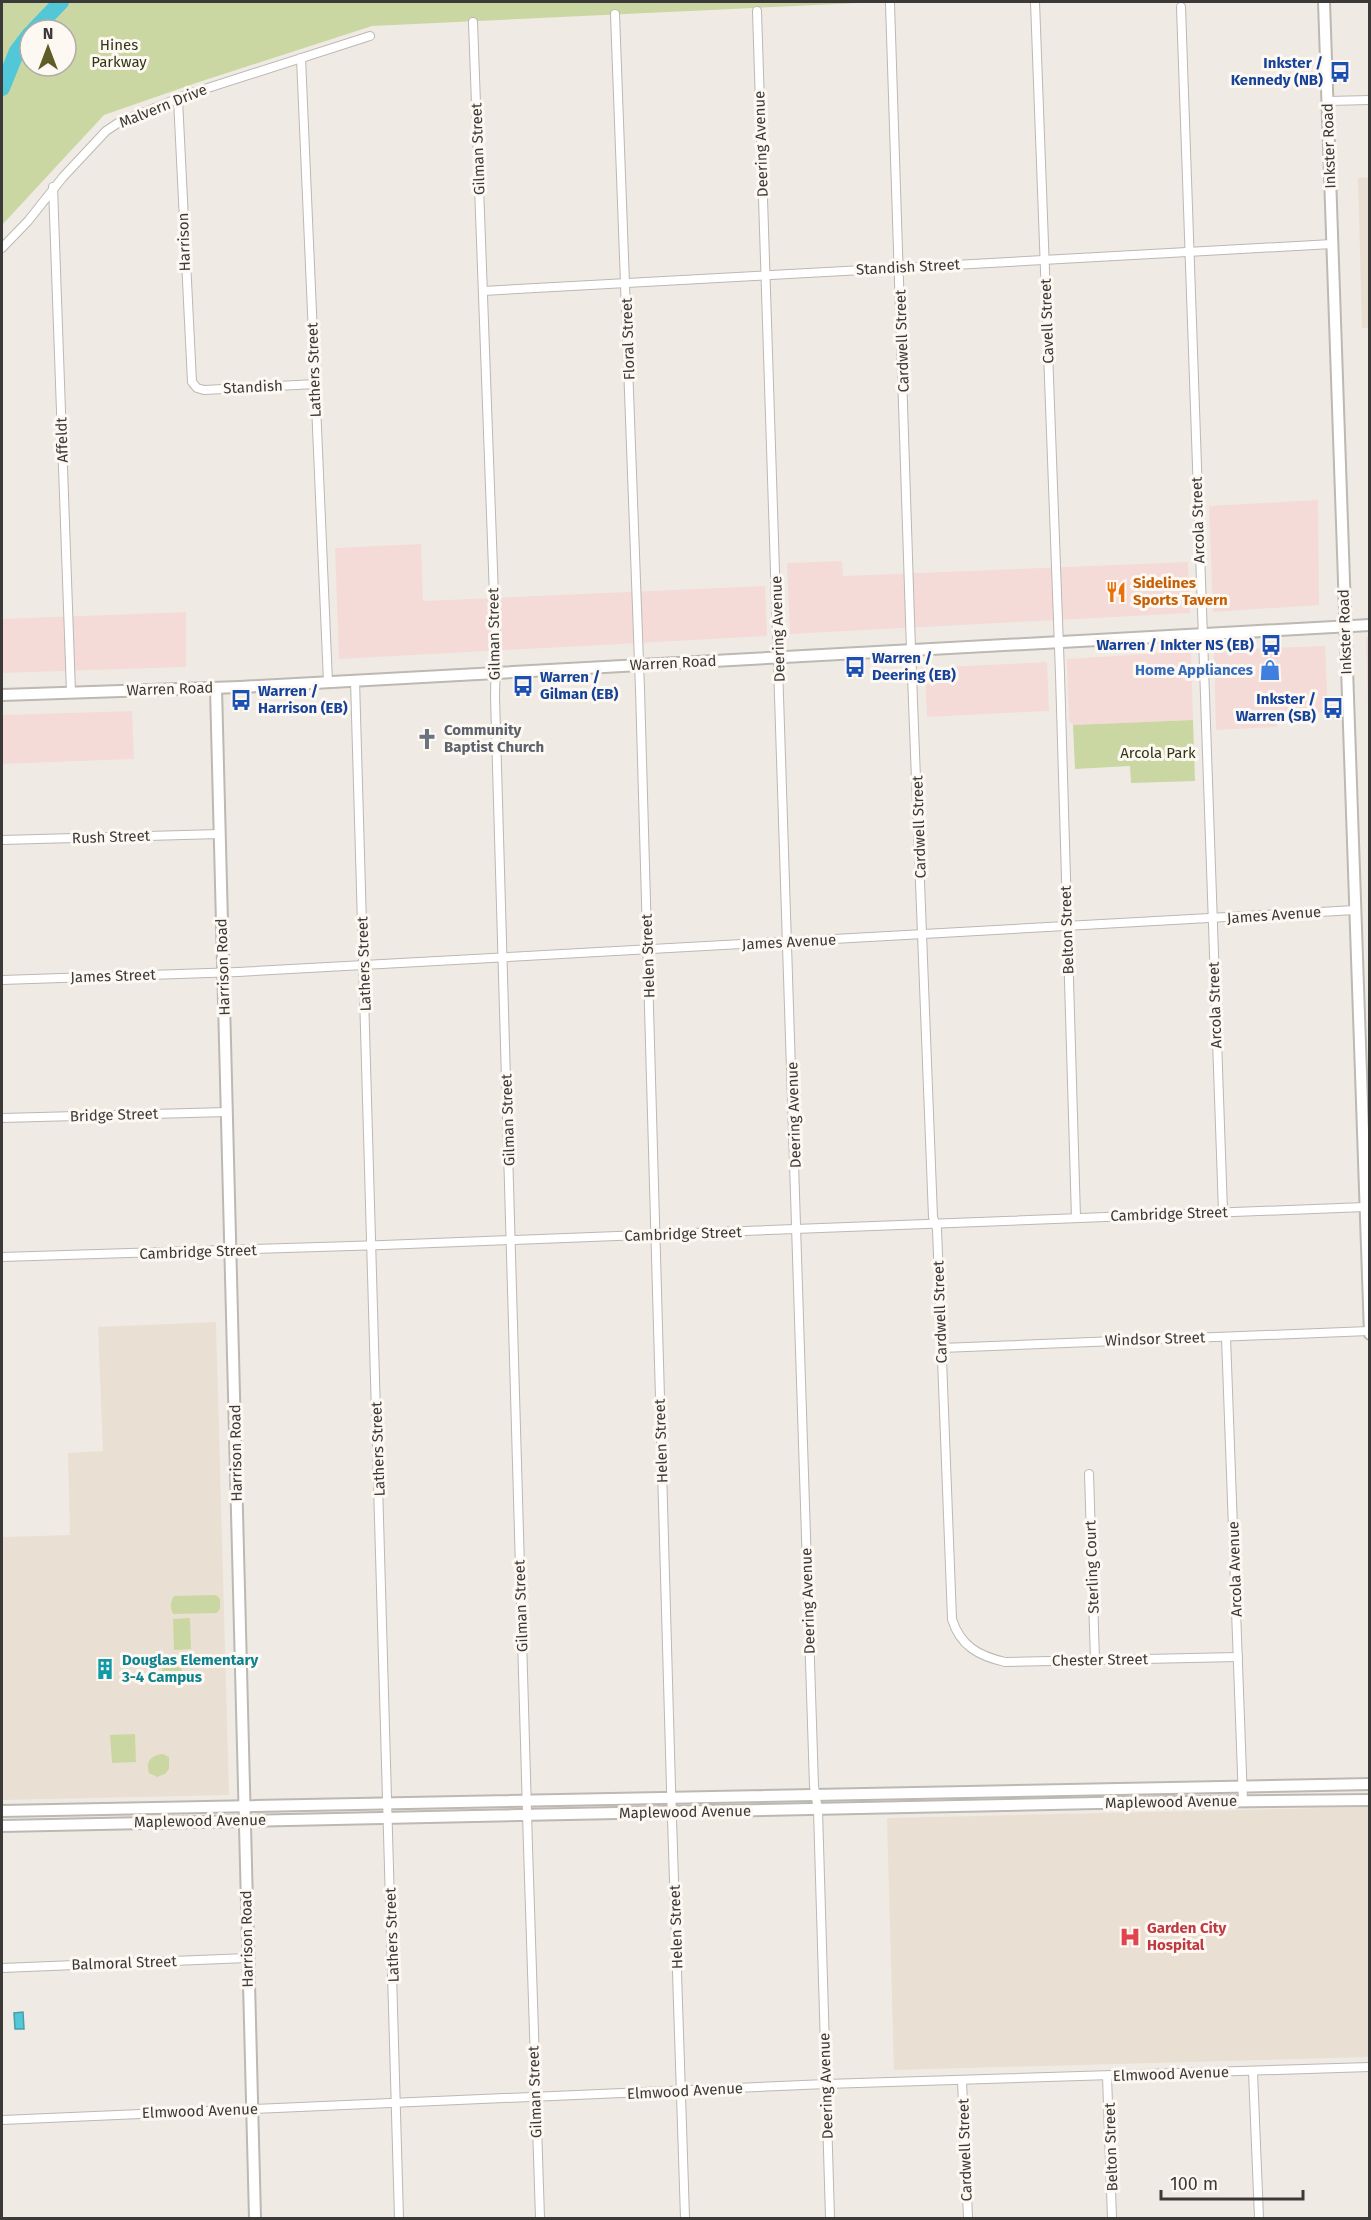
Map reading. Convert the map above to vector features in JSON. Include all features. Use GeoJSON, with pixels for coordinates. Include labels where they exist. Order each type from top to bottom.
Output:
{"type":"FeatureCollection","features":[{"type":"Feature","properties":{"kind":"street","name":"Cavell Street"},"geometry":{"type":"LineString","coordinates":[[1035,2],[1058,641]]}},
{"type":"Feature","properties":{"kind":"street","name":"Inkster Road"},"geometry":{"type":"LineString","coordinates":[[1324,2],[1344,626],[1367,1183],[1365,1207],[1370,1332]]}},
{"type":"Feature","properties":{"kind":"street","name":"Cardwell Street"},"geometry":{"type":"LineString","coordinates":[[890,4],[911,650],[933,1217],[941,1348],[951,1605],[954,1626],[966,1645]]}},
{"type":"Feature","properties":{"kind":"street","name":"Arcola Street"},"geometry":{"type":"LineString","coordinates":[[1181,7],[1191,251],[1201,634],[1223,1212]]}},
{"type":"Feature","properties":{"kind":"street","name":"Deering Avenue"},"geometry":{"type":"LineString","coordinates":[[757,11],[830,2218]]}},
{"type":"Feature","properties":{"kind":"street","name":"Floral Street"},"geometry":{"type":"LineString","coordinates":[[615,14],[639,664]]}},
{"type":"Feature","properties":{"kind":"street","name":"Gilman Street"},"geometry":{"type":"LineString","coordinates":[[473,22],[496,651],[526,1801],[540,2218]]}},
{"type":"Feature","properties":{"kind":"street","name":"Malvern Drive"},"geometry":{"type":"LineString","coordinates":[[2,248],[28,221],[53,187],[106,131],[118,123],[178,99],[370,36]]}},
{"type":"Feature","properties":{"kind":"street","name":"Lathers Street"},"geometry":{"type":"LineString","coordinates":[[301,58],[328,682]]}},
{"type":"Feature","properties":{"kind":"street","name":"Harrison"},"geometry":{"type":"LineString","coordinates":[[178,99],[190,372],[193,385]]}},
{"type":"Feature","properties":{"kind":"street"},"geometry":{"type":"LineString","coordinates":[[1328,101],[1370,100]]}},
{"type":"Feature","properties":{"kind":"street","name":"Affeldt"},"geometry":{"type":"LineString","coordinates":[[53,187],[71,692]]}},
{"type":"Feature","properties":{"kind":"street","name":"Standish Street"},"geometry":{"type":"LineString","coordinates":[[483,291],[1332,244]]}},
{"type":"Feature","properties":{"kind":"street","name":"Standish"},"geometry":{"type":"LineString","coordinates":[[193,385],[204,390],[315,384]]}},
{"type":"Feature","properties":{"kind":"street","name":"Warren Road"},"geometry":{"type":"LineString","coordinates":[[2,695],[216,688],[1370,625]]}},
{"type":"Feature","properties":{"kind":"street","name":"Belton Street"},"geometry":{"type":"LineString","coordinates":[[1058,641],[1076,1218]]}},
{"type":"Feature","properties":{"kind":"street","name":"Helen Street"},"geometry":{"type":"LineString","coordinates":[[639,664],[685,2218]]}},
{"type":"Feature","properties":{"kind":"street","name":"Lathers Street"},"geometry":{"type":"LineString","coordinates":[[355,680],[399,2218]]}},
{"type":"Feature","properties":{"kind":"street","name":"Harrison Road"},"geometry":{"type":"LineString","coordinates":[[216,688],[255,2218]]}},
{"type":"Feature","properties":{"kind":"street","name":"Rush Street"},"geometry":{"type":"LineString","coordinates":[[2,840],[220,834]]}},
{"type":"Feature","properties":{"kind":"street","name":"James Avenue"},"geometry":{"type":"LineString","coordinates":[[224,973],[1355,910]]}},
{"type":"Feature","properties":{"kind":"street","name":"James Street"},"geometry":{"type":"LineString","coordinates":[[2,980],[224,973]]}},
{"type":"Feature","properties":{"kind":"street","name":"Bridge Street"},"geometry":{"type":"LineString","coordinates":[[2,1118],[227,1112]]}},
{"type":"Feature","properties":{"kind":"street","name":"Cambridge Street"},"geometry":{"type":"LineString","coordinates":[[2,1257],[231,1251],[1365,1207]]}},
{"type":"Feature","properties":{"kind":"street","name":"Windsor Street"},"geometry":{"type":"LineString","coordinates":[[941,1348],[1370,1332]]}},
{"type":"Feature","properties":{"kind":"street","name":"Arcola Avenue"},"geometry":{"type":"LineString","coordinates":[[1226,1337],[1243,1801]]}},
{"type":"Feature","properties":{"kind":"street","name":"Sterling Court"},"geometry":{"type":"LineString","coordinates":[[1089,1474],[1095,1660]]}},
{"type":"Feature","properties":{"kind":"street","name":"Chester Street"},"geometry":{"type":"LineString","coordinates":[[966,1645],[981,1655],[1005,1662],[1238,1657]]}},
{"type":"Feature","properties":{"kind":"street","name":"Maplewood Avenue"},"geometry":{"type":"LineString","coordinates":[[2,1811],[1370,1784]]}},
{"type":"Feature","properties":{"kind":"street"},"geometry":{"type":"LineString","coordinates":[[1097,1790],[1097,1803]]}},
{"type":"Feature","properties":{"kind":"street"},"geometry":{"type":"LineString","coordinates":[[952,1793],[952,1806]]}},
{"type":"Feature","properties":{"kind":"street","name":"Maplewood Avenue"},"geometry":{"type":"LineString","coordinates":[[2,1826],[1097,1803],[1370,1800]]}},
{"type":"Feature","properties":{"kind":"street","name":"Balmoral Street"},"geometry":{"type":"LineString","coordinates":[[2,1968],[247,1958]]}},
{"type":"Feature","properties":{"kind":"street","name":"Elmwood Avenue"},"geometry":{"type":"LineString","coordinates":[[2,2120],[826,2084],[1370,2067]]}},
{"type":"Feature","properties":{"kind":"street"},"geometry":{"type":"LineString","coordinates":[[1253,2072],[1259,2218]]}},
{"type":"Feature","properties":{"kind":"street","name":"Belton Street"},"geometry":{"type":"LineString","coordinates":[[1107,2076],[1112,2218]]}},
{"type":"Feature","properties":{"kind":"street","name":"Cardwell Street"},"geometry":{"type":"LineString","coordinates":[[962,2081],[968,2218]]}},
{"type":"Feature","properties":{"kind":"shaded area"},"geometry":{"type":"Polygon","coordinates":[[[1369,177],[1369,328],[1362,328],[1358,178],[1369,177]]]}},
{"type":"Feature","properties":{"kind":"shaded area"},"geometry":{"type":"Polygon","coordinates":[[[1318,500],[1319,605],[1213,612],[1209,506],[1318,500]]]}},
{"type":"Feature","properties":{"kind":"shaded area"},"geometry":{"type":"Polygon","coordinates":[[[421,544],[423,601],[765,586],[767,636],[339,659],[335,548],[421,544]]]}},
{"type":"Feature","properties":{"kind":"shaded area"},"geometry":{"type":"Polygon","coordinates":[[[842,561],[843,576],[1188,562],[1190,613],[790,634],[787,563],[842,561]]]}},
{"type":"Feature","properties":{"kind":"shaded area"},"geometry":{"type":"Polygon","coordinates":[[[186,612],[186,667],[2,673],[2,619],[186,612]]]}},
{"type":"Feature","properties":{"kind":"shaded area"},"geometry":{"type":"Polygon","coordinates":[[[1366,637],[1370,637],[1369,746],[1366,637]]]}},
{"type":"Feature","properties":{"kind":"shaded area"},"geometry":{"type":"Polygon","coordinates":[[[1325,646],[1328,712],[1277,714],[1277,727],[1216,730],[1214,650],[1325,646]]]}},
{"type":"Feature","properties":{"kind":"shaded area"},"geometry":{"type":"Polygon","coordinates":[[[1191,651],[1193,720],[1073,725],[1069,721],[1067,659],[1191,651]]]}},
{"type":"Feature","properties":{"kind":"shaded area"},"geometry":{"type":"Polygon","coordinates":[[[1047,662],[1049,711],[927,717],[925,668],[1047,662]]]}},
{"type":"Feature","properties":{"kind":"shaded area"},"geometry":{"type":"Polygon","coordinates":[[[132,711],[134,759],[2,764],[2,715],[132,711]]]}},
{"type":"Feature","properties":{"kind":"shaded area"},"geometry":{"type":"Polygon","coordinates":[[[216,1322],[229,1795],[2,1800],[2,1537],[70,1535],[68,1453],[103,1451],[98,1327],[216,1322]]]}},
{"type":"Feature","properties":{"kind":"shaded area","name":"Garden City Hospital"},"geometry":{"type":"Polygon","coordinates":[[[1369,1807],[1369,2057],[894,2070],[887,1818],[1369,1807]]]}},
{"type":"Feature","properties":{"kind":"green space","name":"Hines Parkway"},"geometry":{"type":"Polygon","coordinates":[[[2,2],[880,2],[372,26],[104,115],[2,225],[2,2]]]}},
{"type":"Feature","properties":{"kind":"green space","name":"Arcola Park"},"geometry":{"type":"Polygon","coordinates":[[[1193,720],[1195,781],[1131,783],[1130,766],[1075,769],[1073,725],[1193,720]]]}},
{"type":"Feature","properties":{"kind":"green space"},"geometry":{"type":"Polygon","coordinates":[[[216,1595],[220,1599],[220,1609],[217,1613],[173,1614],[171,1609],[174,1596],[216,1595]]]}},
{"type":"Feature","properties":{"kind":"green space"},"geometry":{"type":"Polygon","coordinates":[[[190,1618],[191,1649],[174,1650],[173,1619],[190,1618]]]}},
{"type":"Feature","properties":{"kind":"green space"},"geometry":{"type":"Polygon","coordinates":[[[177,1662],[182,1672],[178,1679],[166,1682],[163,1679],[162,1667],[164,1663],[177,1662]]]}},
{"type":"Feature","properties":{"kind":"green space"},"geometry":{"type":"Polygon","coordinates":[[[135,1734],[136,1762],[112,1763],[110,1735],[135,1734]]]}},
{"type":"Feature","properties":{"kind":"green space"},"geometry":{"type":"Polygon","coordinates":[[[163,1754],[169,1757],[169,1769],[165,1774],[157,1777],[149,1773],[148,1765],[153,1757],[163,1754]]]}},
{"type":"Feature","properties":{"kind":"water"},"geometry":{"type":"Polygon","coordinates":[[[23,2012],[24,2029],[15,2029],[14,2013],[23,2012]]]}},
{"type":"Feature","properties":{"kind":"waterway"},"geometry":{"type":"LineString","coordinates":[[46,18],[61,2]]}},
{"type":"Feature","properties":{"kind":"waterway"},"geometry":{"type":"LineString","coordinates":[[2,88],[18,50]]}},
{"type":"Feature","properties":{"kind":"place","name":"Inkster / Kennedy (NB)"},"geometry":{"type":"Point","coordinates":[1340,72]}},
{"type":"Feature","properties":{"kind":"place","name":"Sidelines Sports Tavern"},"geometry":{"type":"Point","coordinates":[1116,592]}},
{"type":"Feature","properties":{"kind":"place","name":"Warren / Inkter NS (EB)"},"geometry":{"type":"Point","coordinates":[1271,645]}},
{"type":"Feature","properties":{"kind":"place","name":"Warren / Deering (EB)"},"geometry":{"type":"Point","coordinates":[855,667]}},
{"type":"Feature","properties":{"kind":"place","name":"Home Appliances"},"geometry":{"type":"Point","coordinates":[1270,670]}},
{"type":"Feature","properties":{"kind":"place","name":"Warren / Gilman (EB)"},"geometry":{"type":"Point","coordinates":[523,686]}},
{"type":"Feature","properties":{"kind":"place","name":"Warren / Harrison (EB)"},"geometry":{"type":"Point","coordinates":[241,700]}},
{"type":"Feature","properties":{"kind":"place","name":"Inkster / Warren (SB)"},"geometry":{"type":"Point","coordinates":[1333,708]}},
{"type":"Feature","properties":{"kind":"place","name":"Community Baptist Church"},"geometry":{"type":"Point","coordinates":[427,739]}},
{"type":"Feature","properties":{"kind":"place","name":"Douglas Elementary 3-4 Campus"},"geometry":{"type":"Point","coordinates":[105,1669]}},
{"type":"Feature","properties":{"kind":"place","name":"Garden City Hospital"},"geometry":{"type":"Point","coordinates":[1130,1937]}}]}
